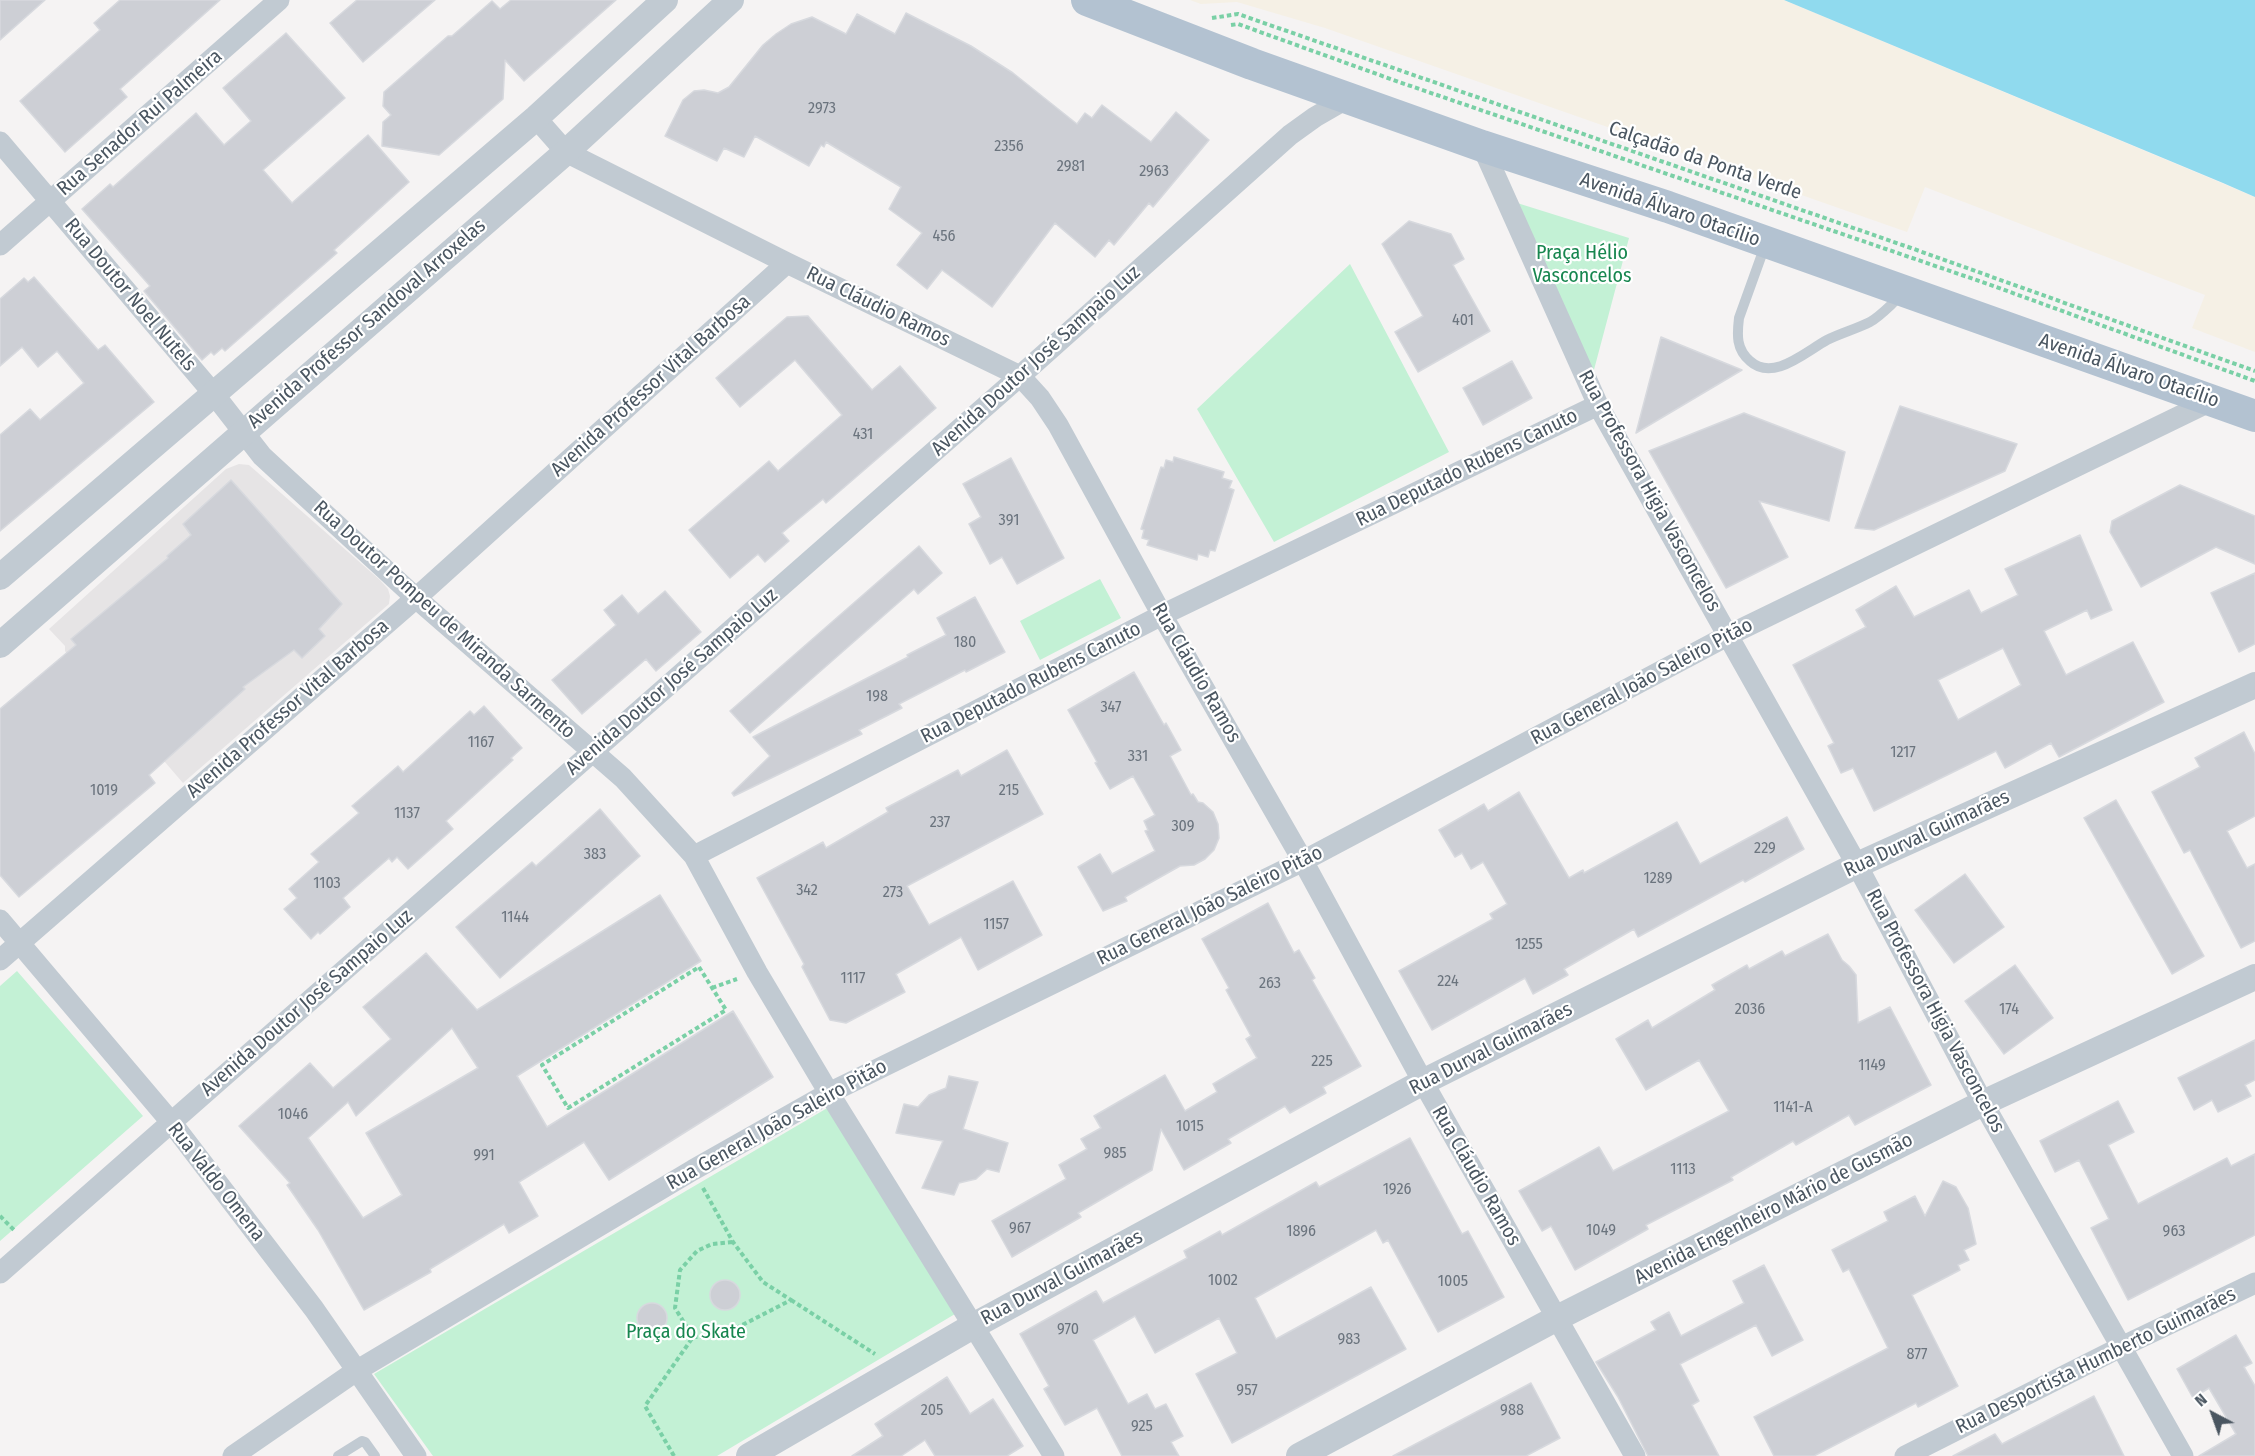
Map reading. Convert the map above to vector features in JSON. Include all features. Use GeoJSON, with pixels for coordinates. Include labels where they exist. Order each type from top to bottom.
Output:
{"type":"FeatureCollection","features":[{"type":"Feature","properties":{"kind":"main road","name":"Avenida Álvaro Otacílio"},"geometry":{"type":"LineString","coordinates":[[1087,0],[1242,60],[1482,146],[1668,207],[2213,400],[2254,417]]}},
{"type":"Feature","properties":{"kind":"street","name":"Rua Senador Rui Palmeira"},"geometry":{"type":"LineString","coordinates":[[0,245],[279,0]]}},
{"type":"Feature","properties":{"kind":"street"},"geometry":{"type":"LineString","coordinates":[[0,577],[536,118],[665,0]]}},
{"type":"Feature","properties":{"kind":"street","name":"Avenida Professor Sandoval Arroxelas"},"geometry":{"type":"LineString","coordinates":[[0,645],[566,152],[731,0]]}},
{"type":"Feature","properties":{"kind":"street","name":"Avenida Doutor José Sampaio Luz"},"geometry":{"type":"LineString","coordinates":[[0,1273],[1020,376],[1290,135],[1348,98]]}},
{"type":"Feature","properties":{"kind":"street","name":"Rua Cláudio Ramos"},"geometry":{"type":"LineString","coordinates":[[536,118],[566,152],[1020,376],[1040,398],[1059,425],[1162,615],[1303,861],[1423,1082],[1635,1456]]}},
{"type":"Feature","properties":{"kind":"street","name":"Rua Doutor Noel Nutels"},"geometry":{"type":"LineString","coordinates":[[0,142],[213,393]]}},
{"type":"Feature","properties":{"kind":"street","name":"Rua Professora Higia Vasconcelos"},"geometry":{"type":"LineString","coordinates":[[1482,146],[1598,405],[1857,865],[1983,1103],[2183,1456]]}},
{"type":"Feature","properties":{"kind":"street","name":"Avenida Professor Vital Barbosa"},"geometry":{"type":"LineString","coordinates":[[0,960],[416,598],[787,263]]}},
{"type":"Feature","properties":{"kind":"street","name":"Rua Doutor Pompeu de Miranda Sarmento"},"geometry":{"type":"LineString","coordinates":[[213,393],[262,456],[416,598],[623,778],[694,856],[757,972],[829,1093],[1054,1456]]}},
{"type":"Feature","properties":{"kind":"street","name":"Rua General João Saleiro Pitão"},"geometry":{"type":"LineString","coordinates":[[233,1456],[356,1371],[693,1170],[829,1093],[1303,861],[1729,635],[2213,400]]}},
{"type":"Feature","properties":{"kind":"street","name":"Rua Deputado Rubens Canuto"},"geometry":{"type":"LineString","coordinates":[[694,856],[1162,615],[1598,405]]}},
{"type":"Feature","properties":{"kind":"street","name":"Rua Durval Guimarães"},"geometry":{"type":"LineString","coordinates":[[749,1456],[973,1326],[1423,1082],[1857,865],[2255,685]]}},
{"type":"Feature","properties":{"kind":"street","name":"Rua Valdo Omena"},"geometry":{"type":"LineString","coordinates":[[0,920],[171,1122],[314,1309],[416,1456]]}},
{"type":"Feature","properties":{"kind":"street","name":"Avenida Engenheiro Mário de Gusmão"},"geometry":{"type":"LineString","coordinates":[[1299,1456],[1557,1318],[1983,1103],[2255,977]]}},
{"type":"Feature","properties":{"kind":"street","name":"Rua Desportista Humberto Guimarães"},"geometry":{"type":"LineString","coordinates":[[1905,1456],[2121,1347],[2255,1283]]}},
{"type":"Feature","properties":{"kind":"lane"},"geometry":{"type":"LineString","coordinates":[[1766,243],[1739,318],[1738,329],[1740,348],[1758,368],[1768,370],[1779,367],[1830,339],[1867,323],[1905,292]]}},
{"type":"Feature","properties":{"kind":"lane"},"geometry":{"type":"LineString","coordinates":[[338,1456],[362,1441],[375,1456]]}},
{"type":"Feature","properties":{"kind":"path","name":"Calçadão da Ponta Verde"},"geometry":{"type":"LineString","coordinates":[[1209,18],[1238,14],[1900,244],[2255,371]]}},
{"type":"Feature","properties":{"kind":"path"},"geometry":{"type":"LineString","coordinates":[[699,967],[726,1010],[568,1108],[542,1065],[699,967]]}},
{"type":"Feature","properties":{"kind":"path"},"geometry":{"type":"LineString","coordinates":[[693,1170],[733,1242],[763,1282],[898,1370]]}},
{"type":"Feature","properties":{"kind":"path"},"geometry":{"type":"LineString","coordinates":[[693,1337],[675,1308],[680,1270],[697,1251],[712,1244],[733,1242]]}},
{"type":"Feature","properties":{"kind":"path"},"geometry":{"type":"LineString","coordinates":[[693,1337],[719,1337],[790,1300]]}},
{"type":"Feature","properties":{"kind":"path"},"geometry":{"type":"LineString","coordinates":[[674,1456],[645,1406],[693,1337]]}},
{"type":"Feature","properties":{"kind":"shaded area"},"geometry":{"type":"Polygon","coordinates":[[[239,464],[249,465],[380,580],[388,589],[389,604],[183,783],[77,660],[68,656],[65,646],[49,629],[226,469],[239,464]]]}},
{"type":"Feature","properties":{"kind":"green space","name":"Praça Hélio Vasconcelos"},"geometry":{"type":"Polygon","coordinates":[[[1514,202],[1629,238],[1591,381],[1514,202]]]}},
{"type":"Feature","properties":{"kind":"green space"},"geometry":{"type":"Polygon","coordinates":[[[1350,264],[1449,452],[1274,542],[1197,409],[1350,264]]]}},
{"type":"Feature","properties":{"kind":"green space"},"geometry":{"type":"Polygon","coordinates":[[[1100,579],[1121,618],[1040,660],[1020,621],[1100,579]]]}},
{"type":"Feature","properties":{"kind":"green space"},"geometry":{"type":"Polygon","coordinates":[[[17,971],[143,1116],[0,1241],[0,986],[17,971]]]}},
{"type":"Feature","properties":{"kind":"green space","name":"Praça do Skate"},"geometry":{"type":"Polygon","coordinates":[[[829,1107],[955,1314],[717,1456],[433,1456],[374,1374],[829,1107]]]}},
{"type":"Feature","properties":{"kind":"sand"},"geometry":{"type":"Polygon","coordinates":[[[1190,0],[1784,0],[2255,197],[2255,352],[2192,328],[2205,295],[1925,187],[1907,232],[1325,28],[1237,2],[1201,4],[1190,0]]]}},
{"type":"Feature","properties":{"kind":"water"},"geometry":{"type":"Polygon","coordinates":[[[1784,0],[2255,0],[2255,197],[2223,183],[1784,0]]]}},
{"type":"Feature","properties":{"kind":"building"},"geometry":{"type":"Polygon","coordinates":[[[0,0],[45,0],[0,40],[0,0]]]}},
{"type":"Feature","properties":{"kind":"building"},"geometry":{"type":"Polygon","coordinates":[[[120,0],[220,0],[120,89],[127,97],[65,152],[20,101],[100,30],[94,23],[120,0]]]}},
{"type":"Feature","properties":{"kind":"building"},"geometry":{"type":"Polygon","coordinates":[[[357,0],[435,0],[363,62],[330,23],[357,0]]]}},
{"type":"Feature","properties":{"kind":"building"},"geometry":{"type":"Polygon","coordinates":[[[511,0],[616,0],[524,81],[505,60],[503,99],[439,155],[382,146],[383,122],[391,115],[383,106],[384,92],[492,1],[500,9],[511,0]]]}},
{"type":"Feature","properties":{"kind":"building"},"geometry":{"type":"Polygon","coordinates":[[[906,13],[971,46],[1013,73],[1077,124],[1085,113],[1092,118],[1102,105],[1151,142],[1176,112],[1209,140],[1153,207],[1149,203],[1114,245],[1109,240],[1095,257],[1055,223],[992,307],[942,270],[927,289],[897,265],[922,233],[889,209],[901,187],[826,142],[824,147],[821,145],[809,166],[755,136],[744,157],[724,148],[717,161],[665,136],[683,100],[694,91],[704,90],[718,93],[729,87],[763,45],[791,24],[812,17],[846,34],[857,14],[895,34],[906,13]]]}},
{"type":"Feature","properties":{"kind":"building"},"geometry":{"type":"Polygon","coordinates":[[[286,33],[345,98],[263,170],[292,203],[368,135],[409,182],[334,250],[337,253],[225,351],[222,348],[214,355],[211,352],[202,360],[144,291],[150,286],[82,209],[110,184],[113,187],[196,113],[224,145],[251,121],[223,88],[286,33]]]}},
{"type":"Feature","properties":{"kind":"building"},"geometry":{"type":"Polygon","coordinates":[[[1409,221],[1451,234],[1464,259],[1453,265],[1490,331],[1418,372],[1395,332],[1423,316],[1382,244],[1409,221]]]}},
{"type":"Feature","properties":{"kind":"building"},"geometry":{"type":"Polygon","coordinates":[[[34,277],[98,350],[105,345],[154,402],[0,531],[0,435],[30,409],[40,420],[84,383],[57,351],[38,367],[22,347],[0,366],[0,299],[24,278],[28,282],[34,277]]]}},
{"type":"Feature","properties":{"kind":"building"},"geometry":{"type":"Polygon","coordinates":[[[808,316],[872,390],[900,366],[936,408],[826,503],[823,499],[782,533],[789,541],[765,562],[758,554],[730,578],[689,530],[769,461],[778,471],[842,415],[795,360],[740,407],[716,378],[787,317],[808,316]]]}},
{"type":"Feature","properties":{"kind":"building"},"geometry":{"type":"Polygon","coordinates":[[[1661,337],[1742,370],[1636,433],[1661,337]]]}},
{"type":"Feature","properties":{"kind":"building"},"geometry":{"type":"Polygon","coordinates":[[[1512,361],[1532,398],[1483,425],[1463,388],[1512,361]]]}},
{"type":"Feature","properties":{"kind":"building"},"geometry":{"type":"Polygon","coordinates":[[[1900,406],[2017,444],[2005,471],[1874,530],[1855,528],[1900,406]]]}},
{"type":"Feature","properties":{"kind":"building"},"geometry":{"type":"Polygon","coordinates":[[[1744,413],[1845,452],[1829,521],[1759,501],[1788,557],[1726,588],[1649,451],[1744,413]]]}},
{"type":"Feature","properties":{"kind":"building"},"geometry":{"type":"Polygon","coordinates":[[[1174,457],[1224,472],[1222,478],[1232,481],[1229,488],[1234,490],[1215,551],[1210,550],[1208,557],[1198,554],[1197,560],[1147,545],[1149,540],[1142,538],[1144,530],[1141,529],[1161,467],[1164,468],[1166,460],[1173,462],[1174,457]]]}},
{"type":"Feature","properties":{"kind":"building"},"geometry":{"type":"Polygon","coordinates":[[[1011,458],[1064,558],[1017,584],[1002,557],[990,564],[969,524],[981,517],[963,484],[1011,458]]]}},
{"type":"Feature","properties":{"kind":"building"},"geometry":{"type":"Polygon","coordinates":[[[231,480],[342,604],[319,629],[325,636],[302,658],[294,650],[243,687],[245,689],[149,775],[155,783],[19,897],[0,875],[0,709],[76,645],[71,639],[168,558],[167,556],[191,535],[183,524],[231,480]]]}},
{"type":"Feature","properties":{"kind":"building"},"geometry":{"type":"Polygon","coordinates":[[[2180,485],[2255,516],[2255,564],[2216,547],[2141,587],[2110,532],[2112,521],[2180,485]]]}},
{"type":"Feature","properties":{"kind":"building"},"geometry":{"type":"Polygon","coordinates":[[[2080,535],[2112,610],[2091,619],[2087,610],[2044,631],[2066,675],[2133,642],[2164,702],[2059,757],[2051,743],[2005,768],[1996,751],[1874,811],[1853,768],[1841,773],[1828,746],[1834,743],[1793,665],[1866,627],[1856,610],[1896,586],[1914,617],[1969,590],[1981,613],[2018,595],[2005,569],[2080,535]],[[2003,648],[1938,680],[1958,720],[2021,685],[2003,648]]]}},
{"type":"Feature","properties":{"kind":"building"},"geometry":{"type":"Polygon","coordinates":[[[919,546],[942,573],[918,594],[914,589],[750,733],[730,711],[919,546]]]}},
{"type":"Feature","properties":{"kind":"building"},"geometry":{"type":"Polygon","coordinates":[[[2255,573],[2255,644],[2239,652],[2211,593],[2255,573]]]}},
{"type":"Feature","properties":{"kind":"building"},"geometry":{"type":"Polygon","coordinates":[[[665,591],[701,632],[656,671],[646,659],[582,714],[552,680],[616,625],[604,610],[622,595],[638,614],[665,591]]]}},
{"type":"Feature","properties":{"kind":"building"},"geometry":{"type":"Polygon","coordinates":[[[975,597],[1005,652],[899,704],[902,708],[859,730],[862,734],[734,796],[732,793],[770,756],[753,737],[946,635],[937,618],[975,597]]]}},
{"type":"Feature","properties":{"kind":"building"},"geometry":{"type":"Polygon","coordinates":[[[1134,672],[1181,750],[1170,756],[1191,795],[1193,794],[1198,802],[1203,803],[1213,812],[1218,824],[1219,838],[1214,850],[1205,859],[1194,865],[1180,866],[1125,897],[1127,901],[1103,911],[1078,867],[1100,854],[1112,874],[1155,851],[1145,831],[1148,830],[1144,821],[1155,815],[1133,776],[1110,789],[1068,710],[1134,672]]]}},
{"type":"Feature","properties":{"kind":"building"},"geometry":{"type":"Polygon","coordinates":[[[484,706],[522,748],[511,758],[513,760],[446,821],[453,829],[408,869],[397,857],[392,862],[389,858],[343,898],[350,907],[320,934],[318,932],[311,939],[284,909],[297,898],[289,889],[319,862],[311,854],[359,813],[352,806],[398,766],[403,772],[470,711],[474,715],[484,706]]]}},
{"type":"Feature","properties":{"kind":"building"},"geometry":{"type":"Polygon","coordinates":[[[2244,732],[2255,754],[2255,816],[2227,831],[2247,868],[2255,864],[2255,941],[2241,948],[2190,850],[2184,853],[2152,792],[2200,767],[2195,758],[2244,732]]]}},
{"type":"Feature","properties":{"kind":"building"},"geometry":{"type":"Polygon","coordinates":[[[1007,750],[1043,814],[907,886],[929,925],[1013,881],[1042,935],[978,970],[961,937],[896,974],[905,992],[846,1023],[830,1020],[802,967],[804,964],[757,878],[823,842],[826,848],[888,812],[886,808],[958,770],[961,776],[1007,750]]]}},
{"type":"Feature","properties":{"kind":"building"},"geometry":{"type":"Polygon","coordinates":[[[1519,792],[1569,878],[1583,870],[1584,873],[1677,822],[1700,864],[1787,817],[1804,849],[1638,937],[1634,929],[1564,969],[1568,975],[1533,994],[1525,978],[1432,1030],[1399,971],[1493,919],[1490,914],[1507,904],[1483,862],[1471,869],[1462,853],[1455,857],[1439,830],[1484,804],[1488,811],[1519,792]]]}},
{"type":"Feature","properties":{"kind":"building"},"geometry":{"type":"Polygon","coordinates":[[[2116,800],[2204,956],[2172,974],[2084,818],[2116,800]]]}},
{"type":"Feature","properties":{"kind":"building"},"geometry":{"type":"Polygon","coordinates":[[[600,809],[640,856],[500,978],[456,927],[532,862],[536,866],[600,809]]]}},
{"type":"Feature","properties":{"kind":"building"},"geometry":{"type":"Polygon","coordinates":[[[1965,874],[2004,927],[1954,963],[1915,910],[1965,874]]]}},
{"type":"Feature","properties":{"kind":"building"},"geometry":{"type":"Polygon","coordinates":[[[660,895],[701,961],[517,1076],[547,1127],[733,1011],[773,1077],[609,1180],[584,1142],[519,1182],[538,1216],[509,1233],[504,1224],[430,1269],[431,1272],[364,1310],[318,1230],[287,1185],[290,1183],[239,1126],[310,1063],[333,1088],[391,1039],[363,1007],[426,953],[477,1010],[660,895]],[[452,1028],[356,1116],[348,1102],[308,1138],[363,1218],[402,1195],[366,1133],[478,1068],[452,1028]]]}},
{"type":"Feature","properties":{"kind":"building"},"geometry":{"type":"Polygon","coordinates":[[[1268,903],[1294,953],[1299,950],[1315,978],[1312,980],[1361,1066],[1323,1087],[1326,1093],[1290,1113],[1285,1106],[1228,1139],[1231,1143],[1184,1170],[1161,1129],[1152,1170],[1078,1213],[1081,1217],[1012,1257],[992,1221],[1066,1179],[1059,1165],[1087,1149],[1081,1139],[1101,1128],[1094,1116],[1165,1075],[1185,1111],[1217,1092],[1213,1084],[1257,1058],[1246,1039],[1251,1036],[1226,990],[1229,988],[1202,939],[1268,903]]]}},
{"type":"Feature","properties":{"kind":"building"},"geometry":{"type":"Polygon","coordinates":[[[1828,934],[1842,960],[1856,975],[1858,1023],[1890,1007],[1931,1085],[1855,1125],[1849,1115],[1796,1145],[1793,1141],[1731,1177],[1733,1180],[1646,1225],[1648,1229],[1575,1270],[1551,1226],[1542,1231],[1519,1191],[1599,1147],[1613,1171],[1729,1111],[1699,1060],[1646,1090],[1616,1039],[1648,1020],[1652,1028],[1715,990],[1712,985],[1747,965],[1749,969],[1782,951],[1785,956],[1828,934]]]}},
{"type":"Feature","properties":{"kind":"building"},"geometry":{"type":"Polygon","coordinates":[[[2015,965],[2053,1018],[2004,1054],[1965,1001],[2015,965]]]}},
{"type":"Feature","properties":{"kind":"building"},"geometry":{"type":"Polygon","coordinates":[[[2255,1040],[2255,1080],[2245,1085],[2251,1096],[2218,1112],[2212,1100],[2194,1110],[2178,1078],[2255,1040]]]}},
{"type":"Feature","properties":{"kind":"building"},"geometry":{"type":"Polygon","coordinates":[[[949,1076],[978,1082],[963,1129],[1008,1143],[999,1172],[987,1169],[976,1179],[959,1183],[954,1195],[922,1188],[943,1141],[896,1133],[904,1104],[918,1107],[929,1095],[946,1088],[949,1076]]]}},
{"type":"Feature","properties":{"kind":"building"},"geometry":{"type":"Polygon","coordinates":[[[2118,1101],[2134,1132],[2108,1145],[2138,1204],[2227,1158],[2231,1166],[2255,1154],[2255,1235],[2128,1300],[2091,1228],[2109,1219],[2079,1160],[2055,1172],[2040,1141],[2118,1101]]]}},
{"type":"Feature","properties":{"kind":"building"},"geometry":{"type":"Polygon","coordinates":[[[1410,1138],[1462,1234],[1468,1231],[1504,1297],[1438,1332],[1388,1240],[1383,1243],[1376,1230],[1255,1298],[1276,1339],[1371,1287],[1406,1349],[1232,1443],[1196,1374],[1237,1353],[1219,1318],[1155,1353],[1135,1316],[1093,1340],[1128,1404],[1147,1394],[1155,1409],[1166,1404],[1183,1436],[1171,1442],[1179,1456],[1122,1456],[1097,1408],[1065,1425],[1044,1389],[1049,1386],[1020,1334],[1096,1291],[1103,1303],[1187,1258],[1184,1251],[1220,1231],[1222,1235],[1316,1182],[1319,1187],[1410,1138]]]}},
{"type":"Feature","properties":{"kind":"building"},"geometry":{"type":"Polygon","coordinates":[[[1943,1181],[1956,1187],[1968,1208],[1976,1244],[1964,1250],[1969,1260],[1958,1265],[1960,1270],[1912,1295],[1958,1386],[1918,1407],[1916,1403],[1814,1456],[1774,1456],[1754,1417],[1888,1348],[1849,1269],[1843,1272],[1832,1250],[1888,1221],[1884,1212],[1915,1196],[1925,1216],[1943,1181]]]}},
{"type":"Feature","properties":{"kind":"building"},"geometry":{"type":"Polygon","coordinates":[[[1764,1265],[1803,1340],[1772,1356],[1756,1325],[1680,1364],[1699,1401],[1692,1405],[1719,1456],[1648,1456],[1618,1397],[1596,1362],[1656,1330],[1651,1322],[1669,1312],[1681,1336],[1744,1303],[1733,1281],[1764,1265]]]}},
{"type":"Feature","properties":{"kind":"building"},"geometry":{"type":"Polygon","coordinates":[[[725,1280],[736,1284],[740,1295],[736,1306],[725,1310],[714,1306],[710,1295],[714,1284],[725,1280]]]}},
{"type":"Feature","properties":{"kind":"building"},"geometry":{"type":"Polygon","coordinates":[[[652,1303],[658,1304],[666,1312],[666,1324],[658,1332],[652,1333],[646,1332],[638,1324],[637,1318],[638,1312],[646,1304],[652,1303]]]}},
{"type":"Feature","properties":{"kind":"building"},"geometry":{"type":"Polygon","coordinates":[[[2236,1335],[2252,1363],[2244,1367],[2255,1386],[2255,1456],[2199,1456],[2236,1434],[2209,1388],[2193,1398],[2177,1369],[2236,1335]]]}},
{"type":"Feature","properties":{"kind":"building"},"geometry":{"type":"Polygon","coordinates":[[[947,1377],[970,1414],[993,1399],[1023,1446],[1007,1456],[935,1456],[925,1440],[901,1456],[852,1456],[883,1436],[875,1424],[947,1377]]]}},
{"type":"Feature","properties":{"kind":"building"},"geometry":{"type":"Polygon","coordinates":[[[1531,1383],[1560,1438],[1526,1456],[1393,1456],[1531,1383]]]}},
{"type":"Feature","properties":{"kind":"building"},"geometry":{"type":"Polygon","coordinates":[[[2094,1396],[2124,1456],[1953,1456],[1995,1434],[2002,1444],[2094,1396]]]}}]}
